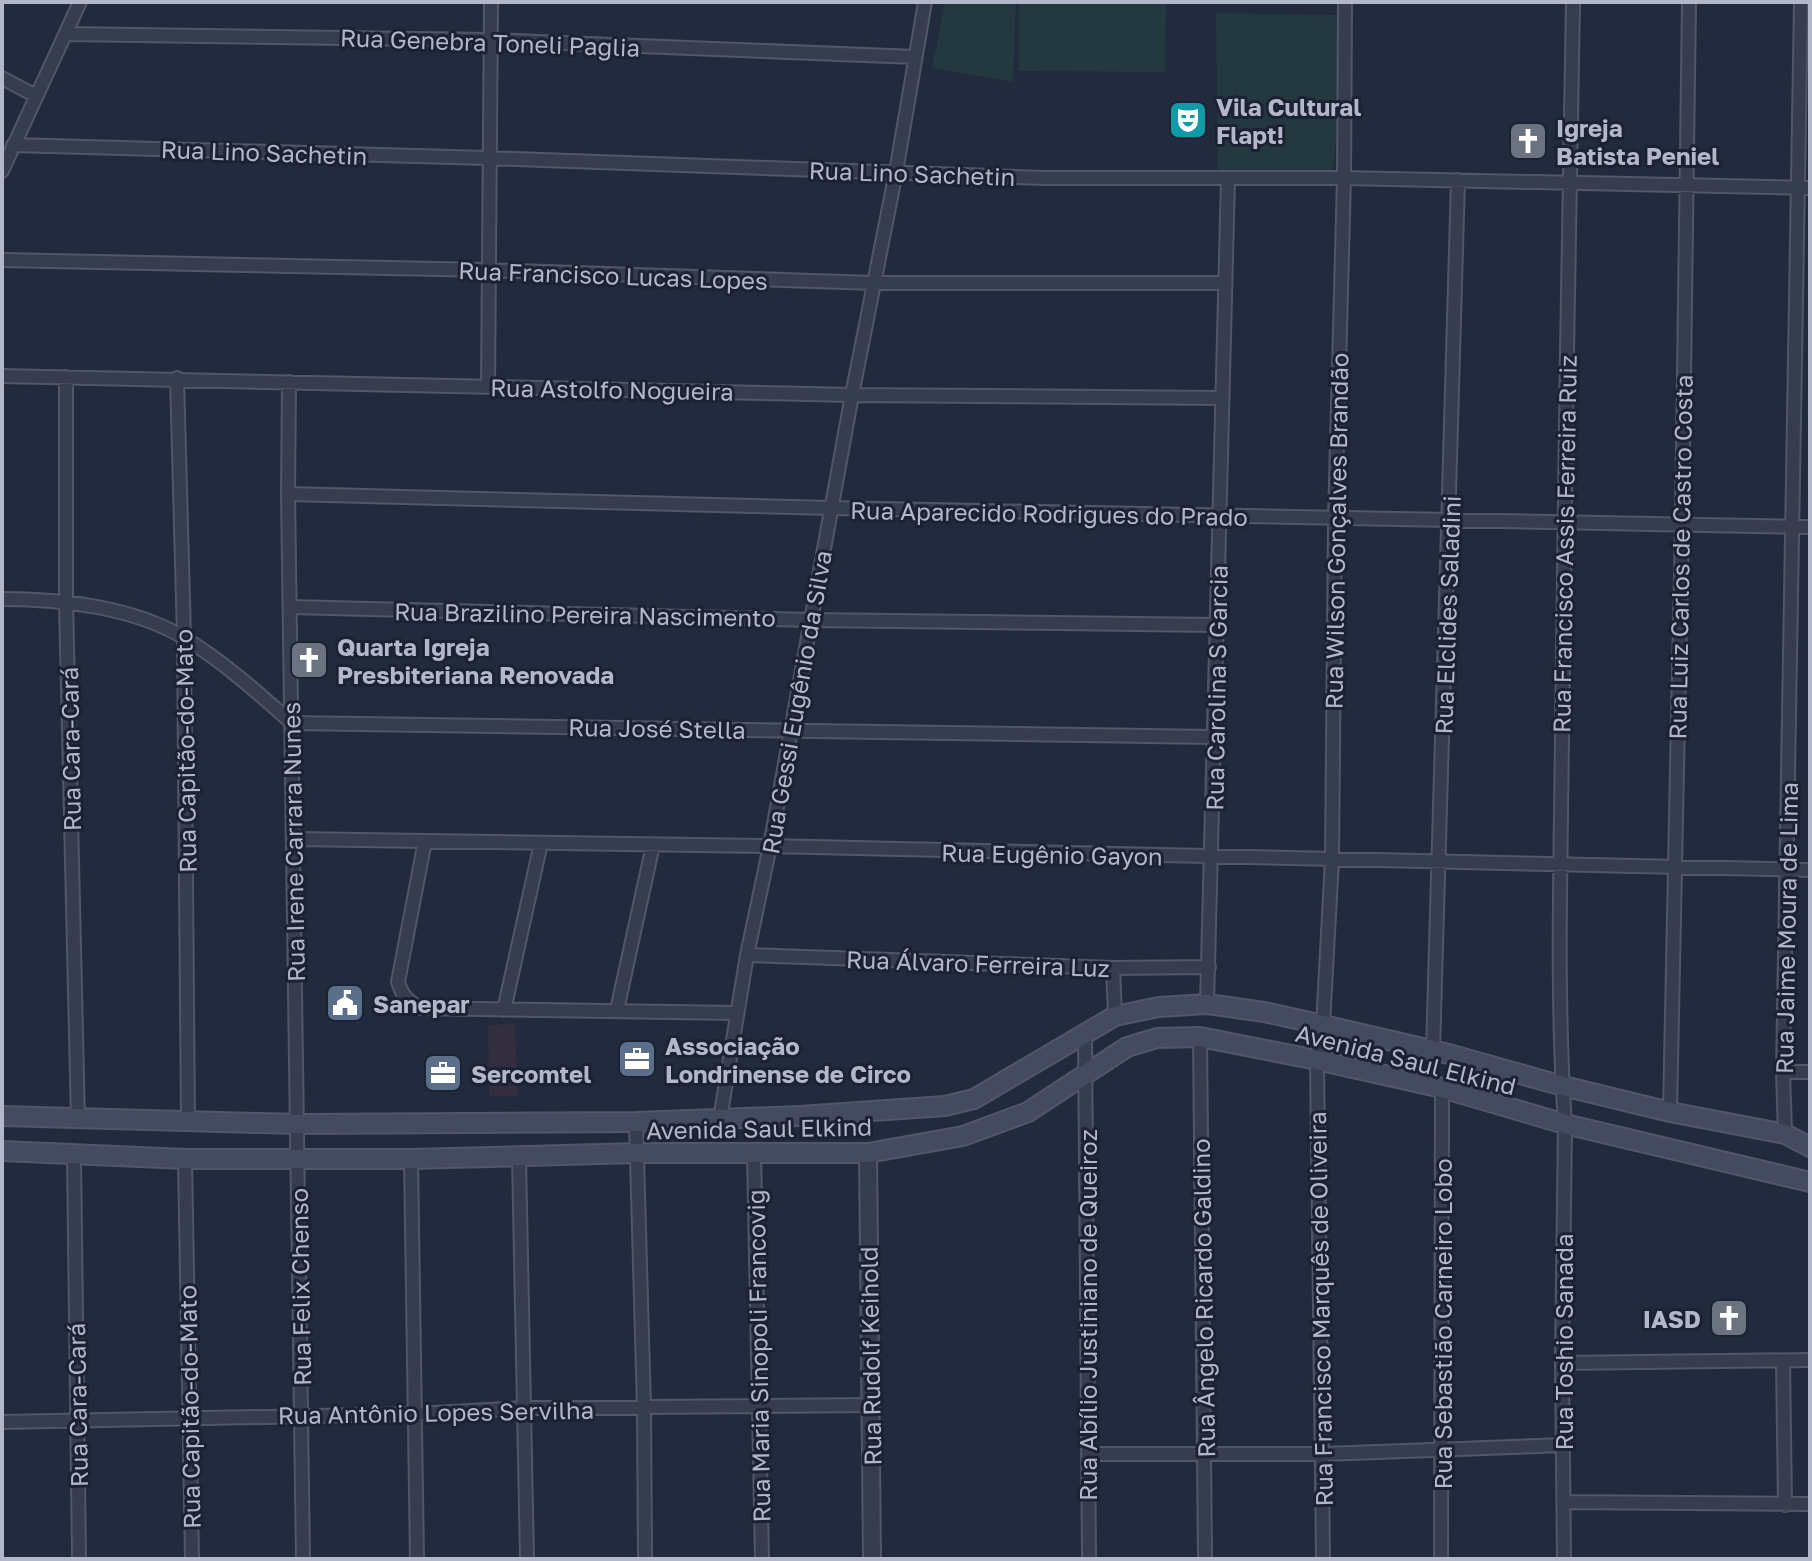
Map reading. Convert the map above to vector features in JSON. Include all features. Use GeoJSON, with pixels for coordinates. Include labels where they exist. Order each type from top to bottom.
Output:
{"type":"FeatureCollection","features":[{"type":"Feature","properties":{"kind":"main road","name":"Avenida Saul Elkind"},"geometry":{"type":"LineString","coordinates":[[2,1116],[188,1123],[636,1122],[945,1106],[974,1099],[1115,1016],[1159,1007],[1207,1004],[1323,1025],[1670,1112],[1785,1134],[1810,1147]]}},
{"type":"Feature","properties":{"kind":"main road","name":"Avenida Saul Elkind"},"geometry":{"type":"LineString","coordinates":[[2,1151],[185,1159],[868,1153],[963,1136],[1028,1112],[1127,1047],[1157,1038],[1200,1037],[1442,1088],[1565,1124],[1810,1182]]}},
{"type":"Feature","properties":{"kind":"street"},"geometry":{"type":"LineString","coordinates":[[2,171],[80,2]]}},
{"type":"Feature","properties":{"kind":"street"},"geometry":{"type":"LineString","coordinates":[[488,387],[491,2]]}},
{"type":"Feature","properties":{"kind":"street","name":"Rua Gessi Eugênio da Silva"},"geometry":{"type":"LineString","coordinates":[[720,1119],[736,1013],[896,172],[925,2]]}},
{"type":"Feature","properties":{"kind":"street","name":"Rua Wilson Gonçalves Brandão"},"geometry":{"type":"LineString","coordinates":[[1317,1060],[1323,1025],[1332,860],[1345,2]]}},
{"type":"Feature","properties":{"kind":"street","name":"Rua Francisco Assis Ferreira Ruiz"},"geometry":{"type":"LineString","coordinates":[[1563,1086],[1563,522],[1573,2]]}},
{"type":"Feature","properties":{"kind":"street","name":"Rua Luiz Carlos de Castro Costa"},"geometry":{"type":"LineString","coordinates":[[1670,1112],[1689,2]]}},
{"type":"Feature","properties":{"kind":"street","name":"Rua Jaime Moura de Lima"},"geometry":{"type":"LineString","coordinates":[[1785,1134],[1783,1072],[1793,527],[1804,188],[1801,2]]}},
{"type":"Feature","properties":{"kind":"street","name":"Rua Genebra Toneli Paglia"},"geometry":{"type":"LineString","coordinates":[[66,34],[490,40],[915,57]]}},
{"type":"Feature","properties":{"kind":"street"},"geometry":{"type":"LineString","coordinates":[[2,78],[36,96]]}},
{"type":"Feature","properties":{"kind":"street","name":"Rua Lino Sachetin"},"geometry":{"type":"LineString","coordinates":[[13,145],[1043,178],[1344,178],[1804,188]]}},
{"type":"Feature","properties":{"kind":"street","name":"Rua Carolina S Garcia"},"geometry":{"type":"LineString","coordinates":[[1207,1004],[1228,179]]}},
{"type":"Feature","properties":{"kind":"street","name":"Rua Elclides Saladini"},"geometry":{"type":"LineString","coordinates":[[1433,1051],[1458,180]]}},
{"type":"Feature","properties":{"kind":"street","name":"Rua Francisco Lucas Lopes"},"geometry":{"type":"LineString","coordinates":[[2,260],[487,270],[873,283],[1224,283]]}},
{"type":"Feature","properties":{"kind":"street","name":"Rua Astolfo Nogueira"},"geometry":{"type":"LineString","coordinates":[[2,376],[852,395],[1222,398]]}},
{"type":"Feature","properties":{"kind":"street","name":"Rua Cara-Cará"},"geometry":{"type":"LineString","coordinates":[[66,377],[66,602],[78,1120]]}},
{"type":"Feature","properties":{"kind":"street","name":"Rua Capitão-do-Mato"},"geometry":{"type":"LineString","coordinates":[[177,378],[184,637],[188,1123]]}},
{"type":"Feature","properties":{"kind":"street","name":"Rua Irene Carrara Nunes"},"geometry":{"type":"LineString","coordinates":[[289,382],[298,1159]]}},
{"type":"Feature","properties":{"kind":"street","name":"Rua Aparecido Rodrigues do Prado"},"geometry":{"type":"LineString","coordinates":[[288,494],[1810,527]]}},
{"type":"Feature","properties":{"kind":"street"},"geometry":{"type":"LineString","coordinates":[[2,599],[66,602],[129,614],[184,637],[236,674],[292,723]]}},
{"type":"Feature","properties":{"kind":"street","name":"Rua Brazilino Pereira Nascimento"},"geometry":{"type":"LineString","coordinates":[[290,607],[811,620],[1217,625]]}},
{"type":"Feature","properties":{"kind":"street","name":"Rua José Stella"},"geometry":{"type":"LineString","coordinates":[[292,723],[1214,737]]}},
{"type":"Feature","properties":{"kind":"street","name":"Rua Eugênio Gayon"},"geometry":{"type":"LineString","coordinates":[[294,839],[770,846],[1810,870]]}},
{"type":"Feature","properties":{"kind":"street"},"geometry":{"type":"LineString","coordinates":[[425,841],[398,982],[401,993],[409,1002],[420,1008],[736,1013]]}},
{"type":"Feature","properties":{"kind":"street"},"geometry":{"type":"LineString","coordinates":[[504,1010],[541,843]]}},
{"type":"Feature","properties":{"kind":"street"},"geometry":{"type":"LineString","coordinates":[[617,1010],[653,845]]}},
{"type":"Feature","properties":{"kind":"street","name":"Rua Álvaro Ferreira Luz"},"geometry":{"type":"LineString","coordinates":[[747,955],[1113,968],[1209,967]]}},
{"type":"Feature","properties":{"kind":"street"},"geometry":{"type":"LineString","coordinates":[[1113,968],[1115,1016]]}},
{"type":"Feature","properties":{"kind":"street","name":"Rua Abílio Justiniano de Queiroz"},"geometry":{"type":"LineString","coordinates":[[1085,1034],[1089,1559]]}},
{"type":"Feature","properties":{"kind":"street","name":"Rua Ângelo Ricardo Galdino"},"geometry":{"type":"LineString","coordinates":[[1200,1037],[1205,1559]]}},
{"type":"Feature","properties":{"kind":"street","name":"Rua Francisco Marquês de Oliveira"},"geometry":{"type":"LineString","coordinates":[[1317,1060],[1323,1559]]}},
{"type":"Feature","properties":{"kind":"street"},"geometry":{"type":"LineString","coordinates":[[1783,1072],[1810,1072]]}},
{"type":"Feature","properties":{"kind":"street","name":"Rua Toshio Sanada"},"geometry":{"type":"LineString","coordinates":[[1563,1086],[1564,1559]]}},
{"type":"Feature","properties":{"kind":"street","name":"Rua Sebastião Carneiro Lobo"},"geometry":{"type":"LineString","coordinates":[[1441,1559],[1442,1088]]}},
{"type":"Feature","properties":{"kind":"street"},"geometry":{"type":"LineString","coordinates":[[636,1122],[645,1559]]}},
{"type":"Feature","properties":{"kind":"street","name":"Rua Maria Sinopoli Francovig"},"geometry":{"type":"LineString","coordinates":[[754,1153],[762,1559]]}},
{"type":"Feature","properties":{"kind":"street","name":"Rua Rudolf Keihold"},"geometry":{"type":"LineString","coordinates":[[868,1153],[872,1559]]}},
{"type":"Feature","properties":{"kind":"street","name":"Rua Cara-Cará"},"geometry":{"type":"LineString","coordinates":[[74,1156],[79,1559]]}},
{"type":"Feature","properties":{"kind":"street"},"geometry":{"type":"LineString","coordinates":[[519,1157],[527,1559]]}},
{"type":"Feature","properties":{"kind":"street","name":"Rua Capitão-do-Mato"},"geometry":{"type":"LineString","coordinates":[[185,1159],[192,1559]]}},
{"type":"Feature","properties":{"kind":"street","name":"Rua Felix Chenso"},"geometry":{"type":"LineString","coordinates":[[298,1159],[303,1559]]}},
{"type":"Feature","properties":{"kind":"street"},"geometry":{"type":"LineString","coordinates":[[411,1159],[417,1559]]}},
{"type":"Feature","properties":{"kind":"street"},"geometry":{"type":"LineString","coordinates":[[1562,1363],[1810,1360]]}},
{"type":"Feature","properties":{"kind":"street"},"geometry":{"type":"LineString","coordinates":[[1783,1361],[1785,1505]]}},
{"type":"Feature","properties":{"kind":"street","name":"Rua Antônio Lopes Servilha"},"geometry":{"type":"LineString","coordinates":[[2,1422],[416,1414],[524,1408],[870,1405]]}},
{"type":"Feature","properties":{"kind":"street"},"geometry":{"type":"LineString","coordinates":[[1088,1454],[1323,1454],[1563,1445]]}},
{"type":"Feature","properties":{"kind":"street"},"geometry":{"type":"LineString","coordinates":[[1564,1502],[1810,1504]]}},
{"type":"Feature","properties":{"kind":"shaded area"},"geometry":{"type":"Polygon","coordinates":[[[945,2],[1016,2],[1013,82],[932,68],[945,2]]]}},
{"type":"Feature","properties":{"kind":"shaded area"},"geometry":{"type":"Polygon","coordinates":[[[1019,2],[1166,2],[1165,72],[1019,71],[1019,2]]]}},
{"type":"Feature","properties":{"kind":"shaded area"},"geometry":{"type":"Polygon","coordinates":[[[1216,13],[1338,15],[1333,168],[1322,175],[1218,171],[1216,13]]]}},
{"type":"Feature","properties":{"kind":"shaded area"},"geometry":{"type":"Polygon","coordinates":[[[515,1024],[518,1096],[489,1096],[488,1025],[515,1024]]]}},
{"type":"Feature","properties":{"kind":"place","name":"Vila Cultural Flapt!"},"geometry":{"type":"Point","coordinates":[1188,120]}},
{"type":"Feature","properties":{"kind":"place","name":"Igreja Batista Peniel"},"geometry":{"type":"Point","coordinates":[1528,141]}},
{"type":"Feature","properties":{"kind":"place","name":"Quarta Igreja Presbiteriana Renovada"},"geometry":{"type":"Point","coordinates":[309,660]}},
{"type":"Feature","properties":{"kind":"place","name":"Sanepar"},"geometry":{"type":"Point","coordinates":[345,1003]}},
{"type":"Feature","properties":{"kind":"place","name":"Associação Londrinense de Circo"},"geometry":{"type":"Point","coordinates":[637,1059]}},
{"type":"Feature","properties":{"kind":"place","name":"Sercomtel"},"geometry":{"type":"Point","coordinates":[443,1073]}},
{"type":"Feature","properties":{"kind":"place","name":"IASD"},"geometry":{"type":"Point","coordinates":[1729,1318]}}]}
